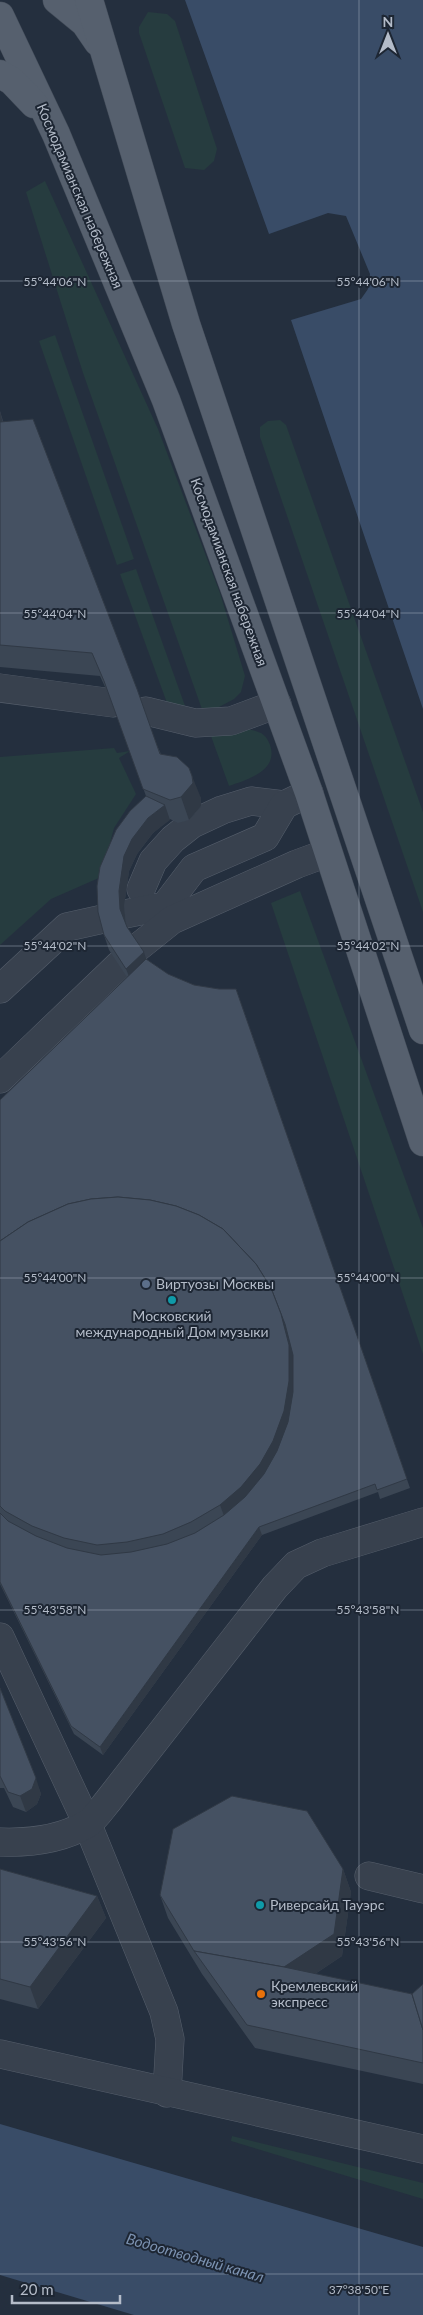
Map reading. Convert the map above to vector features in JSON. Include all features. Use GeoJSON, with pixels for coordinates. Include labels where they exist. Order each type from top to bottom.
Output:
{"type":"FeatureCollection","features":[{"type":"Feature","properties":{"kind":"main road"},"geometry":{"type":"LineString","coordinates":[[57,0],[85,23],[106,53]]}},
{"type":"Feature","properties":{"kind":"main road"},"geometry":{"type":"LineString","coordinates":[[89,0],[186,324],[423,1030]]}},
{"type":"Feature","properties":{"kind":"main road","name":"Космодамианская набережная"},"geometry":{"type":"LineString","coordinates":[[0,16],[56,134],[166,400],[309,793],[327,853],[423,1142]]}},
{"type":"Feature","properties":{"kind":"main road"},"geometry":{"type":"LineString","coordinates":[[0,74],[12,81],[34,103],[56,134]]}},
{"type":"Feature","properties":{"kind":"lane"},"geometry":{"type":"LineString","coordinates":[[0,688],[113,703]]}},
{"type":"Feature","properties":{"kind":"lane"},"geometry":{"type":"LineString","coordinates":[[146,711],[194,722],[231,721],[277,704]]}},
{"type":"Feature","properties":{"kind":"lane"},"geometry":{"type":"LineString","coordinates":[[141,889],[153,861],[173,839],[192,824],[222,810],[251,801],[284,805],[309,793]]}},
{"type":"Feature","properties":{"kind":"lane"},"geometry":{"type":"LineString","coordinates":[[0,1079],[128,957],[168,913],[194,868],[265,837],[284,805]]}},
{"type":"Feature","properties":{"kind":"lane"},"geometry":{"type":"LineString","coordinates":[[0,990],[67,927],[114,917],[168,913],[327,853]]}},
{"type":"Feature","properties":{"kind":"lane"},"geometry":{"type":"LineString","coordinates":[[0,1842],[16,1843],[53,1838],[87,1824],[108,1801],[276,1587],[296,1565],[322,1553],[423,1522]]}},
{"type":"Feature","properties":{"kind":"lane"},"geometry":{"type":"LineString","coordinates":[[0,1637],[87,1824],[164,2012],[170,2039],[167,2093]]}},
{"type":"Feature","properties":{"kind":"lane"},"geometry":{"type":"LineString","coordinates":[[369,1876],[423,1889]]}},
{"type":"Feature","properties":{"kind":"lane"},"geometry":{"type":"LineString","coordinates":[[0,2054],[423,2149]]}},
{"type":"Feature","properties":{"kind":"green space"},"geometry":{"type":"Polygon","coordinates":[[[148,12],[167,14],[175,21],[217,149],[214,161],[204,170],[185,168],[139,33],[139,27],[148,12]]]}},
{"type":"Feature","properties":{"kind":"green space"},"geometry":{"type":"Polygon","coordinates":[[[45,181],[158,429],[220,593],[245,676],[241,692],[234,699],[204,715],[83,373],[26,192],[45,181]]]}},
{"type":"Feature","properties":{"kind":"green space"},"geometry":{"type":"Polygon","coordinates":[[[55,335],[134,559],[117,565],[39,341],[55,335]]]}},
{"type":"Feature","properties":{"kind":"green space"},"geometry":{"type":"Polygon","coordinates":[[[280,420],[286,425],[423,812],[423,912],[260,437],[260,427],[268,421],[280,420]]]}},
{"type":"Feature","properties":{"kind":"green space"},"geometry":{"type":"Polygon","coordinates":[[[136,569],[189,717],[171,714],[120,574],[136,569]]]}},
{"type":"Feature","properties":{"kind":"green space"},"geometry":{"type":"Polygon","coordinates":[[[207,725],[241,728],[261,733],[267,738],[270,745],[272,754],[270,762],[259,773],[229,786],[207,725]]]}},
{"type":"Feature","properties":{"kind":"green space"},"geometry":{"type":"Polygon","coordinates":[[[114,748],[117,753],[130,751],[119,758],[136,794],[114,828],[101,877],[51,899],[0,945],[0,757],[114,748]]]}},
{"type":"Feature","properties":{"kind":"green space"},"geometry":{"type":"Polygon","coordinates":[[[300,891],[423,1228],[423,1354],[271,903],[300,891]]]}},
{"type":"Feature","properties":{"kind":"green space"},"geometry":{"type":"Polygon","coordinates":[[[232,2136],[423,2183],[423,2199],[231,2141],[232,2136]]]}},
{"type":"Feature","properties":{"kind":"water"},"geometry":{"type":"Polygon","coordinates":[[[185,0],[423,0],[423,709],[291,320],[361,299],[368,289],[370,274],[346,216],[328,213],[269,234],[185,0]]]}},
{"type":"Feature","properties":{"kind":"water","name":"Водоотводный канал"},"geometry":{"type":"Polygon","coordinates":[[[0,2124],[423,2247],[423,2315],[134,2315],[0,2275],[0,2124]]]}},
{"type":"Feature","properties":{"kind":"building"},"geometry":{"type":"Polygon","coordinates":[[[33,419],[137,689],[160,754],[177,757],[189,768],[193,783],[181,797],[170,800],[143,789],[92,653],[0,645],[0,422],[33,419]]]}},
{"type":"Feature","properties":{"kind":"building"},"geometry":{"type":"Polygon","coordinates":[[[146,796],[165,805],[148,818],[132,839],[124,856],[119,891],[120,909],[127,927],[144,952],[126,969],[104,935],[98,912],[97,886],[100,867],[116,830],[130,811],[146,796]]]}},
{"type":"Feature","properties":{"kind":"building"},"geometry":{"type":"Polygon","coordinates":[[[146,959],[168,974],[194,985],[219,989],[236,989],[407,1479],[377,1490],[375,1484],[259,1527],[100,1747],[71,1726],[0,1582],[0,1513],[8,1521],[36,1536],[67,1548],[101,1555],[131,1552],[167,1544],[195,1533],[224,1515],[245,1497],[264,1474],[277,1451],[288,1422],[293,1392],[293,1355],[285,1324],[271,1288],[256,1264],[223,1229],[199,1215],[176,1206],[150,1200],[118,1197],[91,1199],[68,1204],[28,1222],[0,1241],[0,1100],[146,959]]]}},
{"type":"Feature","properties":{"kind":"building"},"geometry":{"type":"Polygon","coordinates":[[[118,1197],[150,1200],[176,1206],[199,1215],[223,1229],[256,1264],[271,1288],[281,1314],[289,1345],[289,1381],[284,1411],[273,1441],[260,1464],[241,1487],[220,1505],[191,1522],[163,1534],[127,1542],[97,1545],[64,1538],[32,1526],[5,1511],[0,1506],[0,1241],[28,1222],[68,1204],[91,1199],[118,1197]]]}},
{"type":"Feature","properties":{"kind":"building"},"geometry":{"type":"Polygon","coordinates":[[[0,1688],[36,1778],[32,1789],[20,1796],[8,1792],[0,1776],[0,1688]]]}},
{"type":"Feature","properties":{"kind":"building","name":"Риверсайд Тауэрс"},"geometry":{"type":"Polygon","coordinates":[[[232,1796],[307,1811],[343,1869],[334,1934],[284,1967],[194,1951],[160,1895],[173,1829],[232,1796]]]}},
{"type":"Feature","properties":{"kind":"building"},"geometry":{"type":"Polygon","coordinates":[[[0,1869],[97,1896],[30,1987],[0,1979],[0,1869]]]}},
{"type":"Feature","properties":{"kind":"building"},"geometry":{"type":"Polygon","coordinates":[[[194,1951],[284,1967],[412,1994],[423,2030],[423,2063],[247,2025],[194,1951]]]}},
{"type":"Feature","properties":{"kind":"building"},"geometry":{"type":"Polygon","coordinates":[[[423,1984],[423,2030],[412,1994],[423,1984]]]}},
{"type":"Feature","properties":{"kind":"place","name":"Виртуозы Москвы"},"geometry":{"type":"Point","coordinates":[146,1284]}},
{"type":"Feature","properties":{"kind":"place","name":"Московский международный Дом музыки"},"geometry":{"type":"Point","coordinates":[172,1300]}},
{"type":"Feature","properties":{"kind":"place","name":"Риверсайд Тауэрс"},"geometry":{"type":"Point","coordinates":[260,1905]}},
{"type":"Feature","properties":{"kind":"place","name":"Кремлевский экспресс"},"geometry":{"type":"Point","coordinates":[261,1994]}}]}
